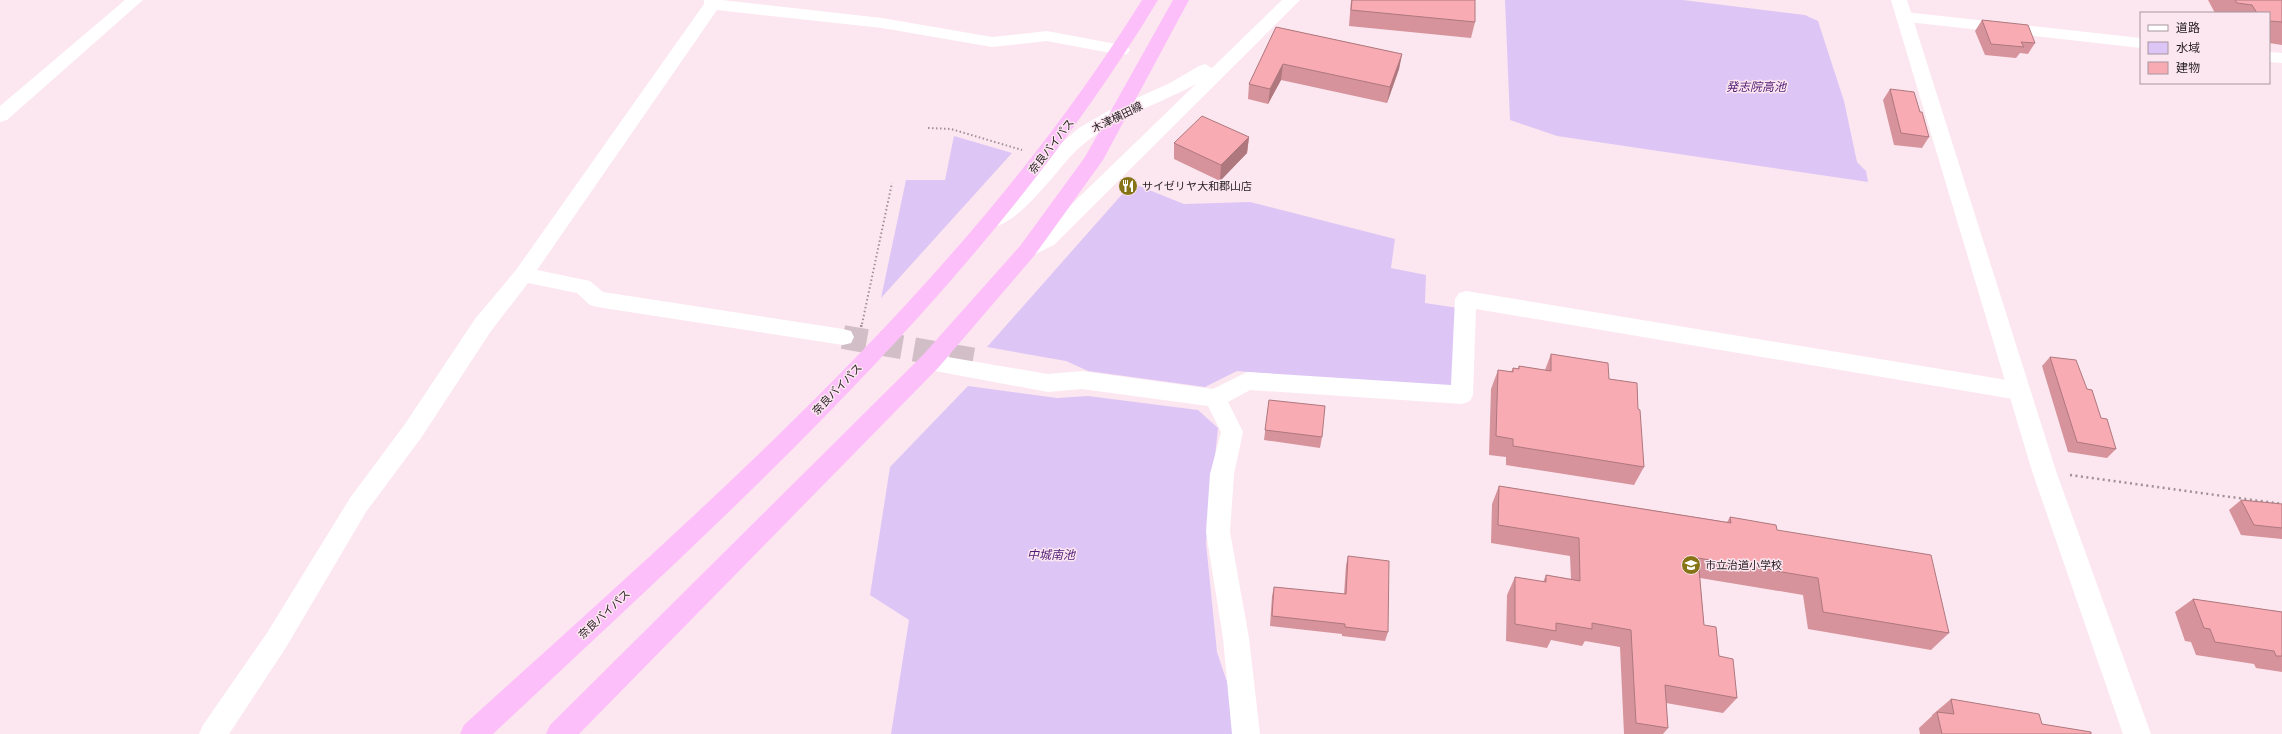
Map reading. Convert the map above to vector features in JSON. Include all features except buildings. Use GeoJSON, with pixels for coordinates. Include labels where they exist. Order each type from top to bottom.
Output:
{"type":"FeatureCollection","features":[{"type":"Feature","properties":{"kind":"highway","name":"奈良バイパス"},"geometry":{"type":"LineString","coordinates":[[474,734],[700,526],[908,316],[980,233],[1066,129],[1120,50],[1150,0]]}},
{"type":"Feature","properties":{"kind":"highway"},"geometry":{"type":"LineString","coordinates":[[560,734],[930,362],[1027,251],[1093,160],[1121,112],[1181,0]]}},
{"type":"Feature","properties":{"kind":"street"},"geometry":{"type":"LineString","coordinates":[[0,116],[135,0]]}},
{"type":"Feature","properties":{"kind":"street","name":"木津横田線"},"geometry":{"type":"LineString","coordinates":[[1027,251],[1047,240],[1292,0]]}},
{"type":"Feature","properties":{"kind":"street"},"geometry":{"type":"LineString","coordinates":[[213,734],[276,641],[358,505],[413,431],[482,325],[523,275],[712,2],[882,23],[992,42],[1047,36],[1120,50]]}},
{"type":"Feature","properties":{"kind":"street"},"geometry":{"type":"LineString","coordinates":[[2137,734],[2044,472],[1902,9],[2140,43]]}},
{"type":"Feature","properties":{"kind":"street","name":"木津横田線"},"geometry":{"type":"LineString","coordinates":[[980,233],[1030,190],[1085,132],[1121,112],[1186,84],[1252,38]]}},
{"type":"Feature","properties":{"kind":"street"},"geometry":{"type":"LineString","coordinates":[[2270,57],[2282,58]]}},
{"type":"Feature","properties":{"kind":"street"},"geometry":{"type":"LineString","coordinates":[[523,275],[583,286],[597,299],[843,337]]}},
{"type":"Feature","properties":{"kind":"street"},"geometry":{"type":"LineString","coordinates":[[975,360],[1082,380],[1215,398],[1247,381],[1462,395],[1466,299],[2019,390]]}},
{"type":"Feature","properties":{"kind":"street"},"geometry":{"type":"LineString","coordinates":[[930,362],[1048,382],[1082,380]]}},
{"type":"Feature","properties":{"kind":"street"},"geometry":{"type":"LineString","coordinates":[[1215,398],[1232,432],[1222,474],[1218,532],[1236,638],[1246,734]]}},
{"type":"Feature","properties":{"kind":"path"},"geometry":{"type":"LineString","coordinates":[[928,128],[951,129],[1043,157]]}},
{"type":"Feature","properties":{"kind":"path"},"geometry":{"type":"LineString","coordinates":[[884,341],[861,329],[892,183]]}},
{"type":"Feature","properties":{"kind":"path"},"geometry":{"type":"LineString","coordinates":[[2044,472],[2282,504]]}},
{"type":"Feature","properties":{"kind":"water","name":"発志院高池"},"geometry":{"type":"Polygon","coordinates":[[[1505,0],[1683,0],[1805,15],[1818,21],[1844,101],[1857,162],[1866,171],[1868,182],[1557,136],[1510,120],[1505,0]]]}},
{"type":"Feature","properties":{"kind":"water"},"geometry":{"type":"Polygon","coordinates":[[[954,136],[1012,153],[881,298],[906,180],[945,180],[954,136]]]}},
{"type":"Feature","properties":{"kind":"water"},"geometry":{"type":"Polygon","coordinates":[[[1132,183],[1184,204],[1250,202],[1395,239],[1391,268],[1426,275],[1425,303],[1458,308],[1454,385],[1449,389],[1237,371],[1205,387],[1088,371],[1066,361],[987,347],[1132,183]]]}},
{"type":"Feature","properties":{"kind":"water","name":"中城南池"},"geometry":{"type":"Polygon","coordinates":[[[968,386],[1057,398],[1088,396],[1198,410],[1218,428],[1206,543],[1217,652],[1233,700],[1232,734],[891,734],[909,620],[870,595],[890,467],[968,386]]]}},
{"type":"Feature","properties":{"kind":"tunnel"},"geometry":{"type":"LineString","coordinates":[[843,337],[975,360]]}},
{"type":"Feature","properties":{"kind":"place","name":"サイゼリヤ大和郡山店"},"geometry":{"type":"Point","coordinates":[1128,186]}},
{"type":"Feature","properties":{"kind":"place","name":"市立治道小学校"},"geometry":{"type":"Point","coordinates":[1691,565]}}]}
